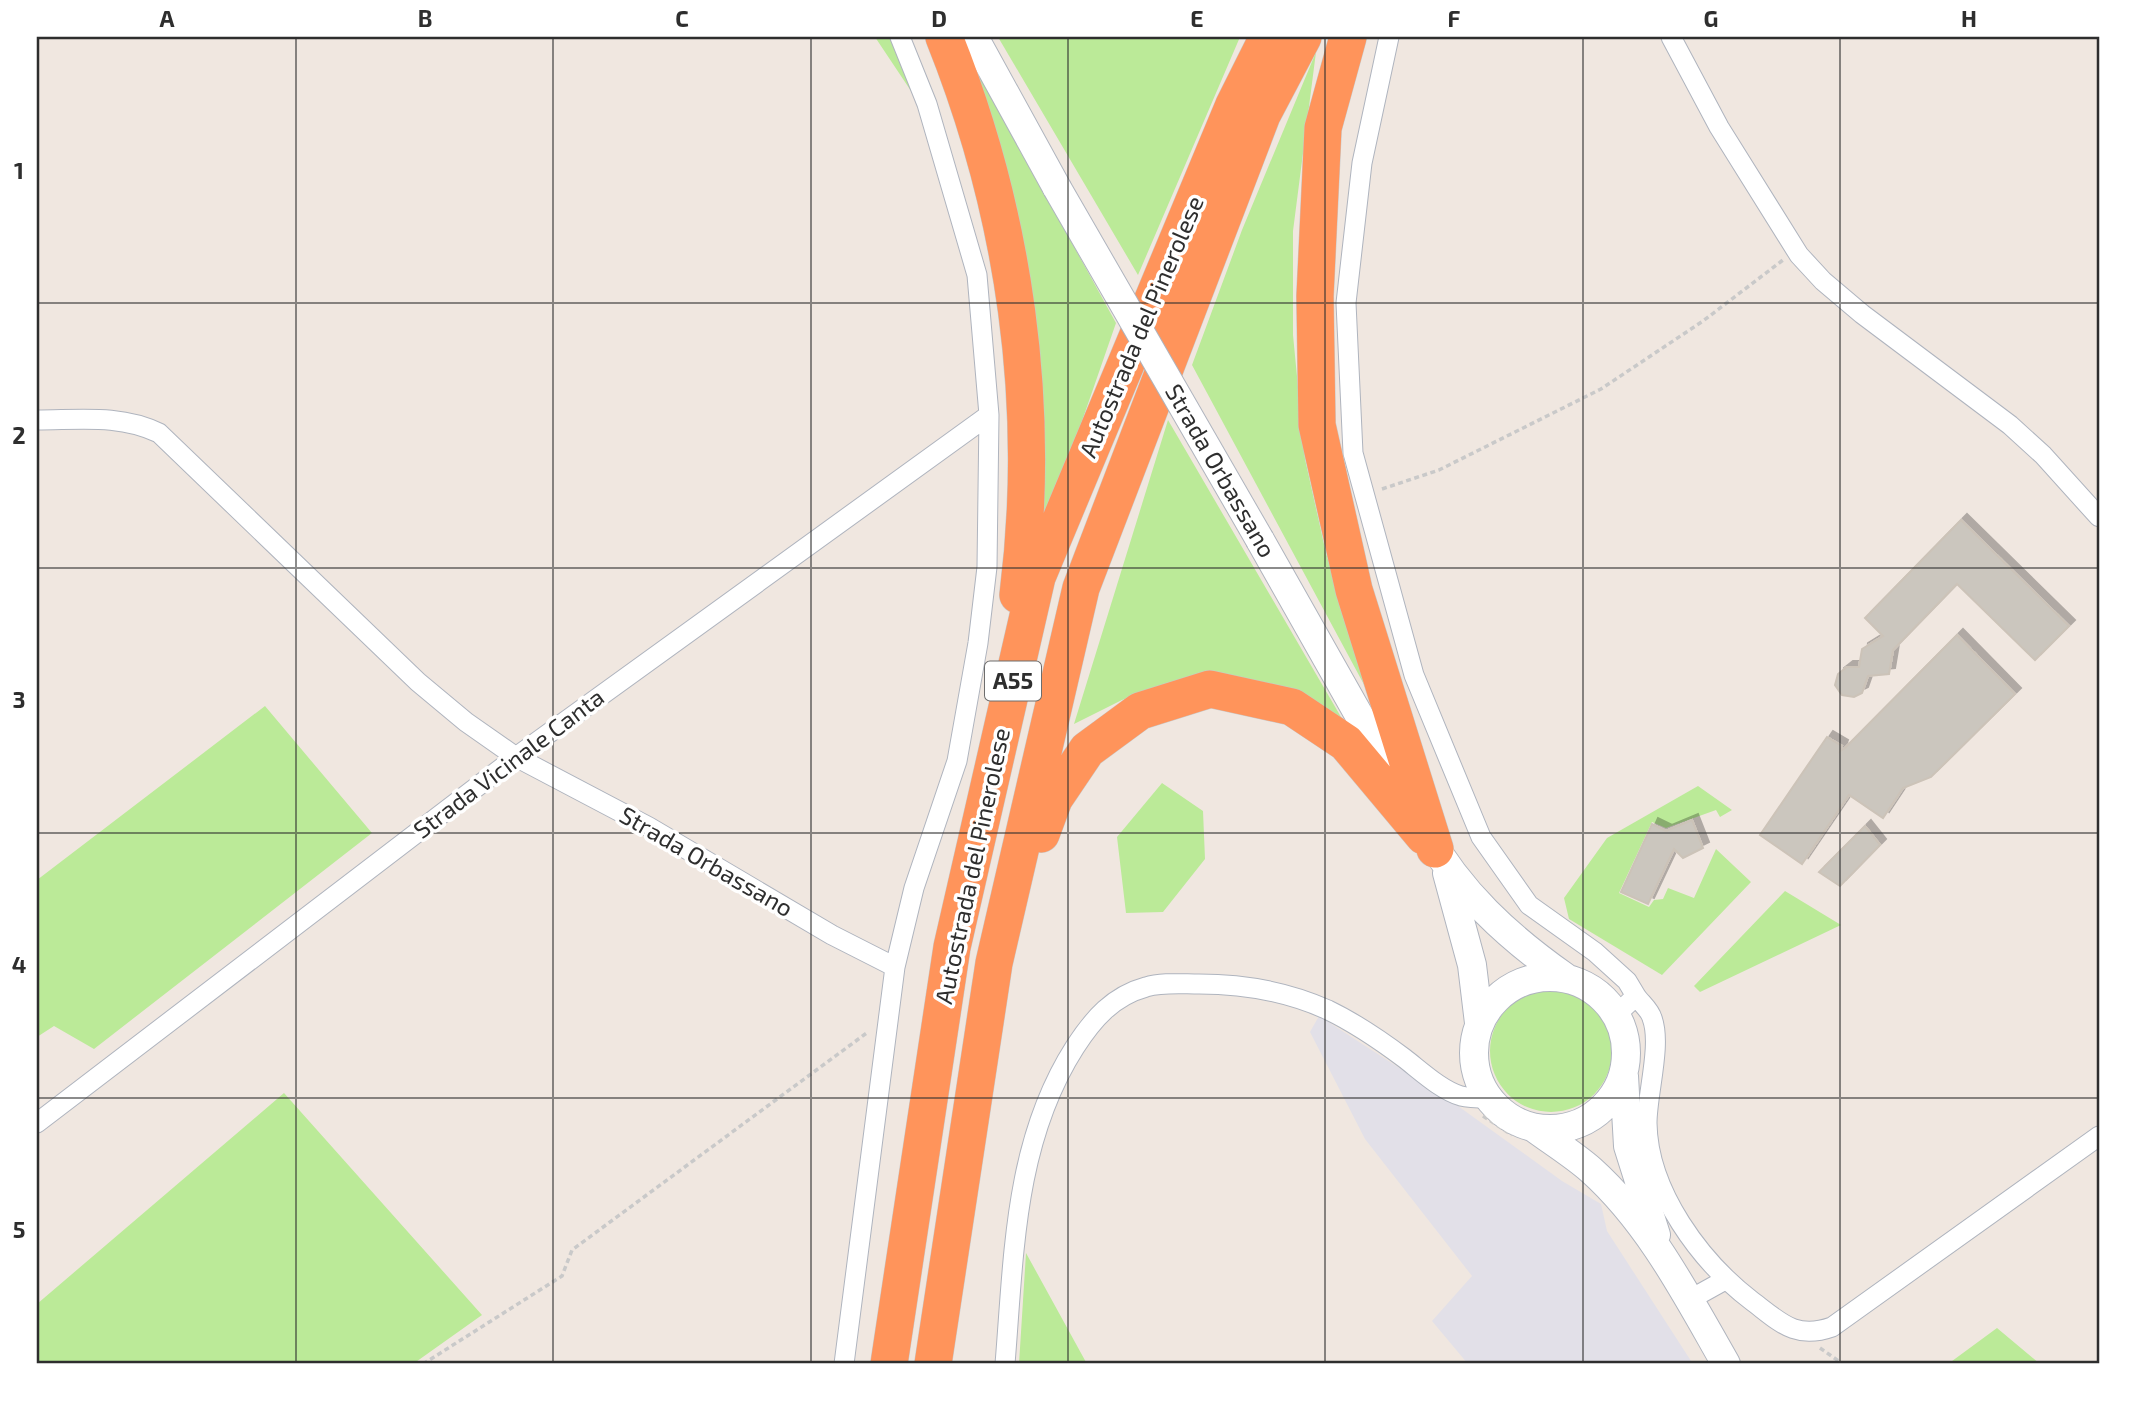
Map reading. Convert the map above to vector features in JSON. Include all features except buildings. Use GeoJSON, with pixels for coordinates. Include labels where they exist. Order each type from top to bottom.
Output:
{"type":"FeatureCollection","features":[{"type":"Feature","properties":{"kind":"highway"},"geometry":{"type":"LineString","coordinates":[[944,37],[994,185],[1016,291],[1026,399],[1022,559],[1011,645],[952,947]]}},
{"type":"Feature","properties":{"kind":"highway","name":"Autostrada del Pinerolese"},"geometry":{"type":"LineString","coordinates":[[889,1364],[952,947],[1037,577],[1229,118],[1268,37]]}},
{"type":"Feature","properties":{"kind":"highway","name":"Autostrada del Pinerolese"},"geometry":{"type":"LineString","coordinates":[[933,1364],[994,963],[1082,588],[1262,115],[1303,37]]}},
{"type":"Feature","properties":{"kind":"highway"},"geometry":{"type":"LineString","coordinates":[[1348,37],[1323,128],[1315,296],[1317,425],[1354,590],[1440,858]]}},
{"type":"Feature","properties":{"kind":"highway"},"geometry":{"type":"LineString","coordinates":[[994,963],[1054,799],[1087,750],[1140,711],[1210,689],[1292,708],[1346,743],[1440,858]]}},
{"type":"Feature","properties":{"kind":"main road","name":"Strada Orbassano"},"geometry":{"type":"LineString","coordinates":[[974,37],[1057,188],[1440,858],[1510,937],[1565,977],[1627,1005],[1624,1076],[1628,1146],[1665,1257],[1726,1364]]}},
{"type":"Feature","properties":{"kind":"main road","name":"Strada Orbassano"},"geometry":{"type":"LineString","coordinates":[[1440,858],[1472,965],[1479,1023]]}},
{"type":"Feature","properties":{"kind":"main road","name":"Strada Orbassano"},"geometry":{"type":"LineString","coordinates":[[1565,977],[1539,976],[1514,985],[1493,1001],[1479,1023],[1474,1042],[1478,1081],[1475,1097],[1508,1118],[1526,1134],[1591,1170],[1665,1257]]}},
{"type":"Feature","properties":{"kind":"main road","name":"Strada Orbassano"},"geometry":{"type":"LineString","coordinates":[[1526,1134],[1562,1129],[1589,1119],[1610,1101],[1624,1076]]}},
{"type":"Feature","properties":{"kind":"street"},"geometry":{"type":"LineString","coordinates":[[844,1364],[895,967],[914,888],[957,761],[970,692],[987,567],[989,415],[977,275],[927,104],[900,37]]}},
{"type":"Feature","properties":{"kind":"street"},"geometry":{"type":"LineString","coordinates":[[1389,37],[1362,163],[1346,303],[1353,453],[1414,676],[1481,837],[1529,905],[1595,953],[1627,981],[1627,1005],[1652,1017],[1654,1036],[1647,1125],[1658,1173],[1690,1237],[1725,1280],[1796,1331],[1815,1334],[1832,1327],[2099,1136]]}},
{"type":"Feature","properties":{"kind":"street"},"geometry":{"type":"LineString","coordinates":[[1671,37],[1719,127],[1799,255],[1823,281],[1863,314],[2010,425],[2043,456],[2099,517]]}},
{"type":"Feature","properties":{"kind":"street","name":"Strada Vicinale Canta"},"geometry":{"type":"LineString","coordinates":[[37,1123],[516,757],[989,415]]}},
{"type":"Feature","properties":{"kind":"street","name":"Strada Orbassano"},"geometry":{"type":"LineString","coordinates":[[37,420],[113,419],[137,422],[159,433],[418,682],[466,722],[516,757],[649,827],[832,935],[895,967]]}},
{"type":"Feature","properties":{"kind":"street"},"geometry":{"type":"LineString","coordinates":[[1005,1364],[1025,1164],[1034,1132],[1064,1064],[1089,1025],[1109,1004],[1147,986],[1171,984],[1259,987],[1289,993],[1368,1032],[1435,1081],[1475,1097]]}},
{"type":"Feature","properties":{"kind":"street"},"geometry":{"type":"LineString","coordinates":[[1689,1300],[1725,1280]]}},
{"type":"Feature","properties":{"kind":"path"},"geometry":{"type":"LineString","coordinates":[[1363,490],[1384,489],[1439,470],[1601,389],[1703,321],[1782,261],[1799,255]]}},
{"type":"Feature","properties":{"kind":"path"},"geometry":{"type":"LineString","coordinates":[[424,1364],[562,1276],[572,1250],[887,1019]]}},
{"type":"Feature","properties":{"kind":"path"},"geometry":{"type":"LineString","coordinates":[[1475,1097],[1478,1113],[1526,1134]]}},
{"type":"Feature","properties":{"kind":"shaded area"},"geometry":{"type":"Polygon","coordinates":[[[1319,1016],[1458,1106],[1562,1181],[1601,1204],[1607,1231],[1693,1364],[1468,1364],[1432,1321],[1472,1276],[1365,1139],[1310,1032],[1319,1016]]]}},
{"type":"Feature","properties":{"kind":"green space"},"geometry":{"type":"Polygon","coordinates":[[[875,37],[894,37],[913,94],[875,37]]]}},
{"type":"Feature","properties":{"kind":"green space"},"geometry":{"type":"Polygon","coordinates":[[[998,37],[1240,37],[1138,275],[998,37]]]}},
{"type":"Feature","properties":{"kind":"green space"},"geometry":{"type":"Polygon","coordinates":[[[961,41],[1116,323],[1082,421],[1041,524],[1037,351],[1025,248],[1005,169],[961,41]]]}},
{"type":"Feature","properties":{"kind":"green space"},"geometry":{"type":"Polygon","coordinates":[[[1316,52],[1293,231],[1293,335],[1305,459],[1326,553],[1368,692],[1192,365],[1242,230],[1316,52]]]}},
{"type":"Feature","properties":{"kind":"green space"},"geometry":{"type":"Polygon","coordinates":[[[1168,420],[1348,729],[1190,676],[1122,700],[1074,724],[1168,420]]]}},
{"type":"Feature","properties":{"kind":"green space"},"geometry":{"type":"Polygon","coordinates":[[[265,706],[372,833],[94,1049],[54,1026],[37,1037],[37,880],[265,706]]]}},
{"type":"Feature","properties":{"kind":"green space"},"geometry":{"type":"Polygon","coordinates":[[[1162,783],[1203,811],[1205,859],[1163,912],[1126,913],[1117,837],[1162,783]]]}},
{"type":"Feature","properties":{"kind":"green space"},"geometry":{"type":"Polygon","coordinates":[[[1698,786],[1732,810],[1720,817],[1716,810],[1666,828],[1652,822],[1619,893],[1649,907],[1654,900],[1663,899],[1668,888],[1694,898],[1716,849],[1751,882],[1662,975],[1569,919],[1564,898],[1607,838],[1698,786]]]}},
{"type":"Feature","properties":{"kind":"green space"},"geometry":{"type":"Polygon","coordinates":[[[1785,891],[1841,925],[1700,992],[1694,986],[1785,891]]]}},
{"type":"Feature","properties":{"kind":"green space"},"geometry":{"type":"Polygon","coordinates":[[[1551,990],[1574,995],[1594,1008],[1607,1028],[1612,1051],[1607,1074],[1594,1094],[1574,1107],[1551,1112],[1528,1107],[1508,1094],[1495,1074],[1490,1051],[1495,1028],[1508,1008],[1528,995],[1551,990]]]}},
{"type":"Feature","properties":{"kind":"green space"},"geometry":{"type":"Polygon","coordinates":[[[284,1093],[482,1315],[413,1364],[37,1364],[37,1304],[284,1093]]]}},
{"type":"Feature","properties":{"kind":"green space"},"geometry":{"type":"Polygon","coordinates":[[[1026,1253],[1087,1364],[1019,1364],[1026,1253]]]}},
{"type":"Feature","properties":{"kind":"green space"},"geometry":{"type":"Polygon","coordinates":[[[1997,1328],[2040,1364],[1948,1364],[1997,1328]]]}}]}
